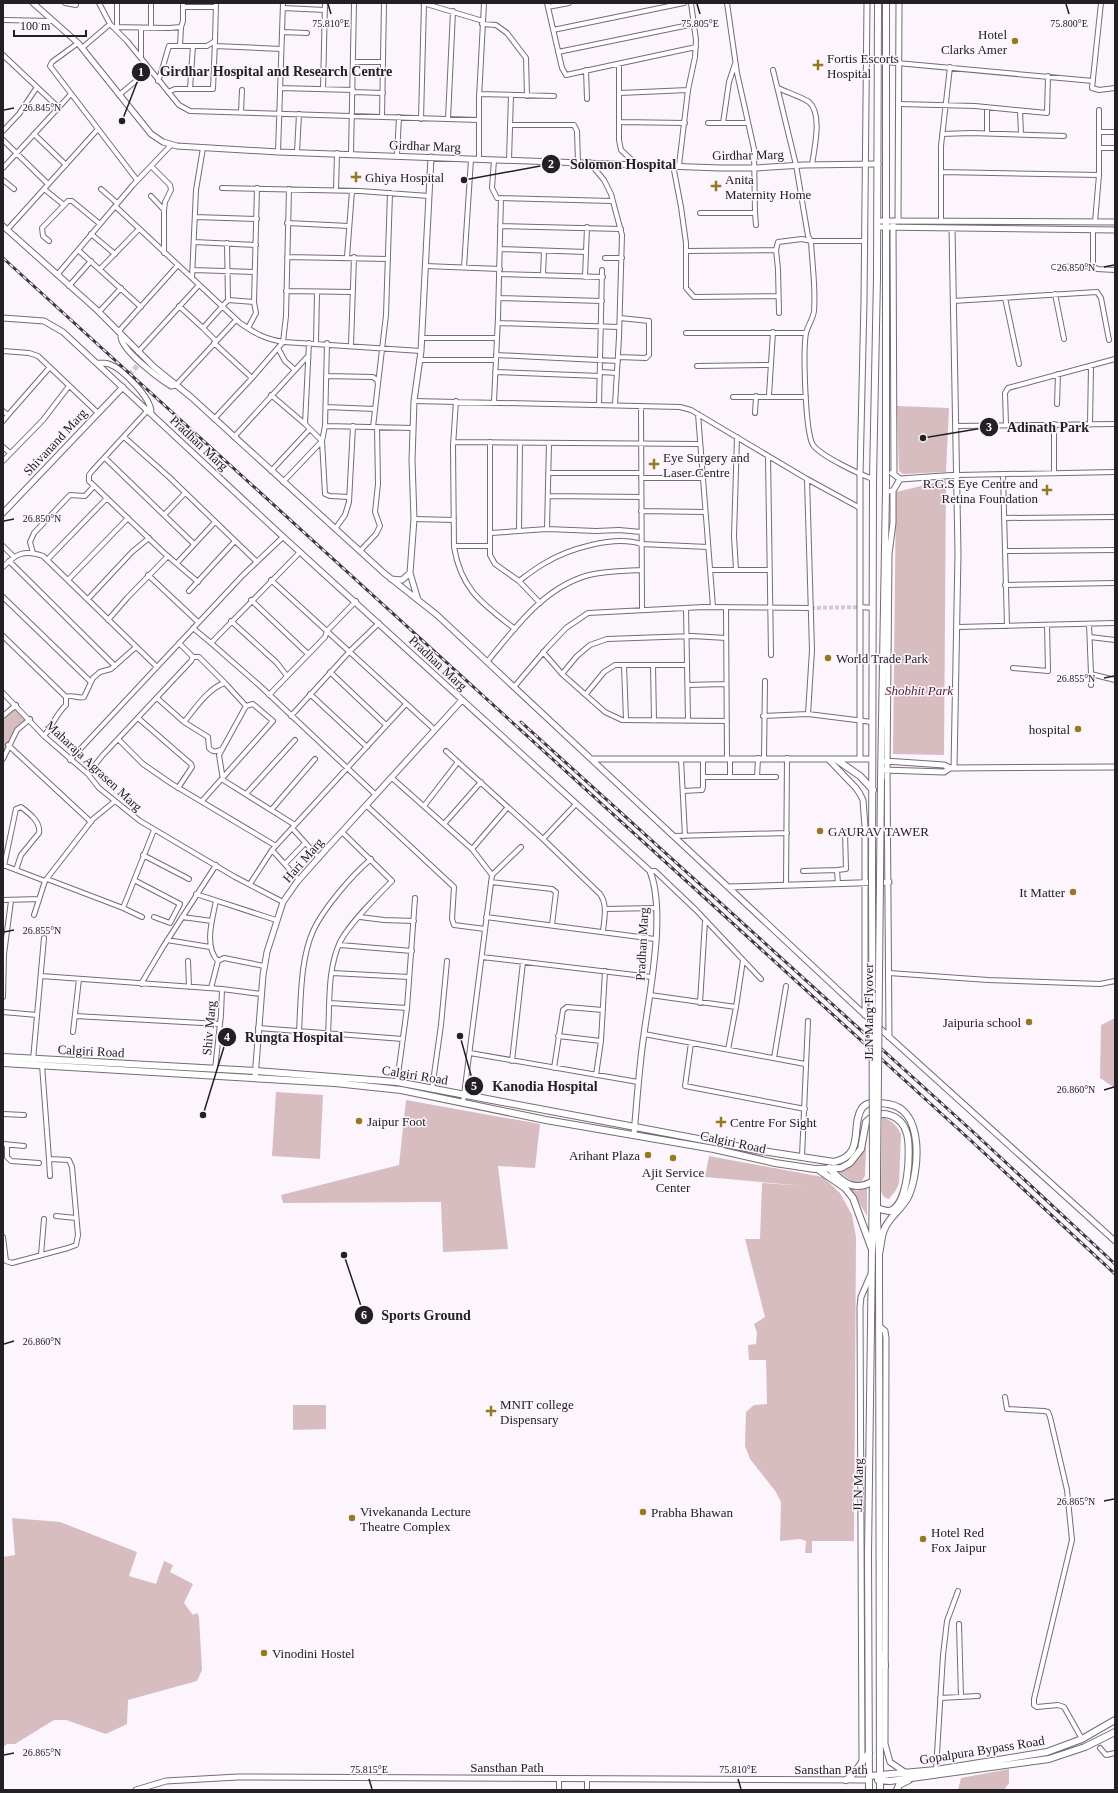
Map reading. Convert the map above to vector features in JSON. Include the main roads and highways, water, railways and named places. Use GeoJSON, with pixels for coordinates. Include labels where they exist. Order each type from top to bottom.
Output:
{"type":"FeatureCollection","features":[{"type":"Feature","properties":{"kind":"main road","name":"JLN Marg Flyover"},"geometry":{"type":"LineString","coordinates":[[878,3],[878,164],[873,480],[872,759],[875,1173],[880,1254]]}},
{"type":"Feature","properties":{"kind":"main road","name":"JLN Marg Flyover"},"geometry":{"type":"LineString","coordinates":[[873,1181],[875,1173],[881,779],[884,770],[887,534],[885,474],[886,3]]}},
{"type":"Feature","properties":{"kind":"main road"},"geometry":{"type":"LineString","coordinates":[[837,760],[860,776],[873,790]]}},
{"type":"Feature","properties":{"kind":"main road","name":"Calgiri Road"},"geometry":{"type":"LineString","coordinates":[[3,1057],[42,1065],[335,1083],[401,1090],[546,1120],[634,1134],[815,1169]]}},
{"type":"Feature","properties":{"kind":"main road","name":"Calgiri Road"},"geometry":{"type":"LineString","coordinates":[[3,1063],[33,1062],[215,1069],[398,1082],[671,1132],[762,1151],[802,1156],[826,1161]]}},
{"type":"Feature","properties":{"kind":"main road"},"geometry":{"type":"LineString","coordinates":[[873,1181],[859,1187],[854,1186],[842,1180],[829,1169],[826,1161],[834,1162],[843,1160],[850,1152],[856,1138],[862,1108],[868,1104],[891,1104],[901,1108],[909,1116],[915,1129],[916,1165],[913,1182],[902,1207],[891,1218],[884,1230],[880,1254]]}},
{"type":"Feature","properties":{"kind":"main road"},"geometry":{"type":"LineString","coordinates":[[815,1169],[840,1168],[854,1158],[861,1149],[864,1128],[870,1118],[882,1113],[892,1115],[904,1127],[907,1135],[908,1153],[906,1188],[899,1203],[892,1209],[886,1211],[877,1208]]}},
{"type":"Feature","properties":{"kind":"main road"},"geometry":{"type":"LineString","coordinates":[[669,1141],[671,1132]]}},
{"type":"Feature","properties":{"kind":"main road"},"geometry":{"type":"LineString","coordinates":[[815,1169],[824,1172],[845,1188],[853,1198],[859,1218],[872,1250]]}},
{"type":"Feature","properties":{"kind":"main road","name":"JLN Marg"},"geometry":{"type":"LineString","coordinates":[[869,1790],[866,1693],[873,1181]]}},
{"type":"Feature","properties":{"kind":"main road","name":"JLN Marg"},"geometry":{"type":"LineString","coordinates":[[880,1254],[879,1326],[882,1573],[880,1642],[880,1790]]}},
{"type":"Feature","properties":{"kind":"main road"},"geometry":{"type":"LineString","coordinates":[[880,1642],[885,1666]]}},
{"type":"Feature","properties":{"kind":"main road","name":"Gopalpura Bypass Road"},"geometry":{"type":"LineString","coordinates":[[880,1778],[1047,1752],[1082,1738],[1115,1720]]}},
{"type":"Feature","properties":{"kind":"main road","name":"Gopalpura Bypass Road"},"geometry":{"type":"LineString","coordinates":[[880,1778],[890,1781],[1049,1759],[1085,1747],[1115,1732]]}},
{"type":"Feature","properties":{"kind":"main road"},"geometry":{"type":"LineString","coordinates":[[1047,1752],[1049,1759]]}},
{"type":"Feature","properties":{"kind":"main road"},"geometry":{"type":"LineString","coordinates":[[846,1780],[856,1773],[862,1761],[869,1753]]}},
{"type":"Feature","properties":{"kind":"main road","name":"Sansthan Path"},"geometry":{"type":"LineString","coordinates":[[869,1778],[880,1778]]}},
{"type":"Feature","properties":{"kind":"main road"},"geometry":{"type":"LineString","coordinates":[[897,1790],[899,1785],[914,1778]]}},
{"type":"Feature","properties":{"kind":"tunnel"},"geometry":{"type":"LineString","coordinates":[[129,375],[139,364]]}},
{"type":"Feature","properties":{"kind":"tunnel"},"geometry":{"type":"LineString","coordinates":[[811,608],[860,607]]}},
{"type":"Feature","properties":{"kind":"railway"},"geometry":{"type":"LineString","coordinates":[[3,258],[967,1137],[1115,1274]]}},
{"type":"Feature","properties":{"kind":"railway"},"geometry":{"type":"LineString","coordinates":[[521,722],[971,1130],[1115,1264]]}},
{"type":"Feature","properties":{"kind":"place","name":"Hotel Clarks Amer"},"geometry":{"type":"Point","coordinates":[1015,41]}},
{"type":"Feature","properties":{"kind":"place","name":"Fortis Escorts Hospital"},"geometry":{"type":"Point","coordinates":[818,65]}},
{"type":"Feature","properties":{"kind":"place","name":"Girdhar Hospital and Research Centre"},"geometry":{"type":"Point","coordinates":[122,121]}},
{"type":"Feature","properties":{"kind":"place","name":"Ghiya Hospital"},"geometry":{"type":"Point","coordinates":[356,177]}},
{"type":"Feature","properties":{"kind":"place","name":"Solomon Hospital"},"geometry":{"type":"Point","coordinates":[464,180]}},
{"type":"Feature","properties":{"kind":"place","name":"Anita Maternity Home"},"geometry":{"type":"Point","coordinates":[716,186]}},
{"type":"Feature","properties":{"kind":"place","name":"Adinath Park"},"geometry":{"type":"Point","coordinates":[923,438]}},
{"type":"Feature","properties":{"kind":"place","name":"Eye Surgery and Laser Centre"},"geometry":{"type":"Point","coordinates":[654,464]}},
{"type":"Feature","properties":{"kind":"place","name":"R.G.S Eye Centre and Retina Foundation"},"geometry":{"type":"Point","coordinates":[1047,490]}},
{"type":"Feature","properties":{"kind":"place","name":"World Trade Park"},"geometry":{"type":"Point","coordinates":[828,658]}},
{"type":"Feature","properties":{"kind":"place","name":"hospital"},"geometry":{"type":"Point","coordinates":[1078,729]}},
{"type":"Feature","properties":{"kind":"place","name":"GAURAV TAWER"},"geometry":{"type":"Point","coordinates":[820,831]}},
{"type":"Feature","properties":{"kind":"place","name":"It Matter"},"geometry":{"type":"Point","coordinates":[1073,892]}},
{"type":"Feature","properties":{"kind":"place","name":"Jaipuria school"},"geometry":{"type":"Point","coordinates":[1029,1022]}},
{"type":"Feature","properties":{"kind":"place","name":"Kanodia Hospital"},"geometry":{"type":"Point","coordinates":[460,1036]}},
{"type":"Feature","properties":{"kind":"place","name":"Rungta Hospital"},"geometry":{"type":"Point","coordinates":[203,1115]}},
{"type":"Feature","properties":{"kind":"place","name":"Jaipur Foot"},"geometry":{"type":"Point","coordinates":[359,1121]}},
{"type":"Feature","properties":{"kind":"place","name":"Centre For Sight"},"geometry":{"type":"Point","coordinates":[721,1122]}},
{"type":"Feature","properties":{"kind":"place","name":"Arihant Plaza"},"geometry":{"type":"Point","coordinates":[648,1155]}},
{"type":"Feature","properties":{"kind":"place","name":"Ajit Service Center"},"geometry":{"type":"Point","coordinates":[673,1158]}},
{"type":"Feature","properties":{"kind":"place","name":"Sports Ground"},"geometry":{"type":"Point","coordinates":[344,1255]}},
{"type":"Feature","properties":{"kind":"place","name":"MNIT college Dispensary"},"geometry":{"type":"Point","coordinates":[491,1411]}},
{"type":"Feature","properties":{"kind":"place","name":"Prabha Bhawan"},"geometry":{"type":"Point","coordinates":[643,1512]}},
{"type":"Feature","properties":{"kind":"place","name":"Vivekananda Lecture Theatre Complex"},"geometry":{"type":"Point","coordinates":[352,1518]}},
{"type":"Feature","properties":{"kind":"place","name":"Hotel Red Fox Jaipur"},"geometry":{"type":"Point","coordinates":[923,1539]}},
{"type":"Feature","properties":{"kind":"place","name":"Vinodini Hostel"},"geometry":{"type":"Point","coordinates":[264,1653]}},
{"type":"Feature","properties":{"kind":"park label","name":"Shobhit Park"},"geometry":{"type":"Point","coordinates":[919,690]}}]}
